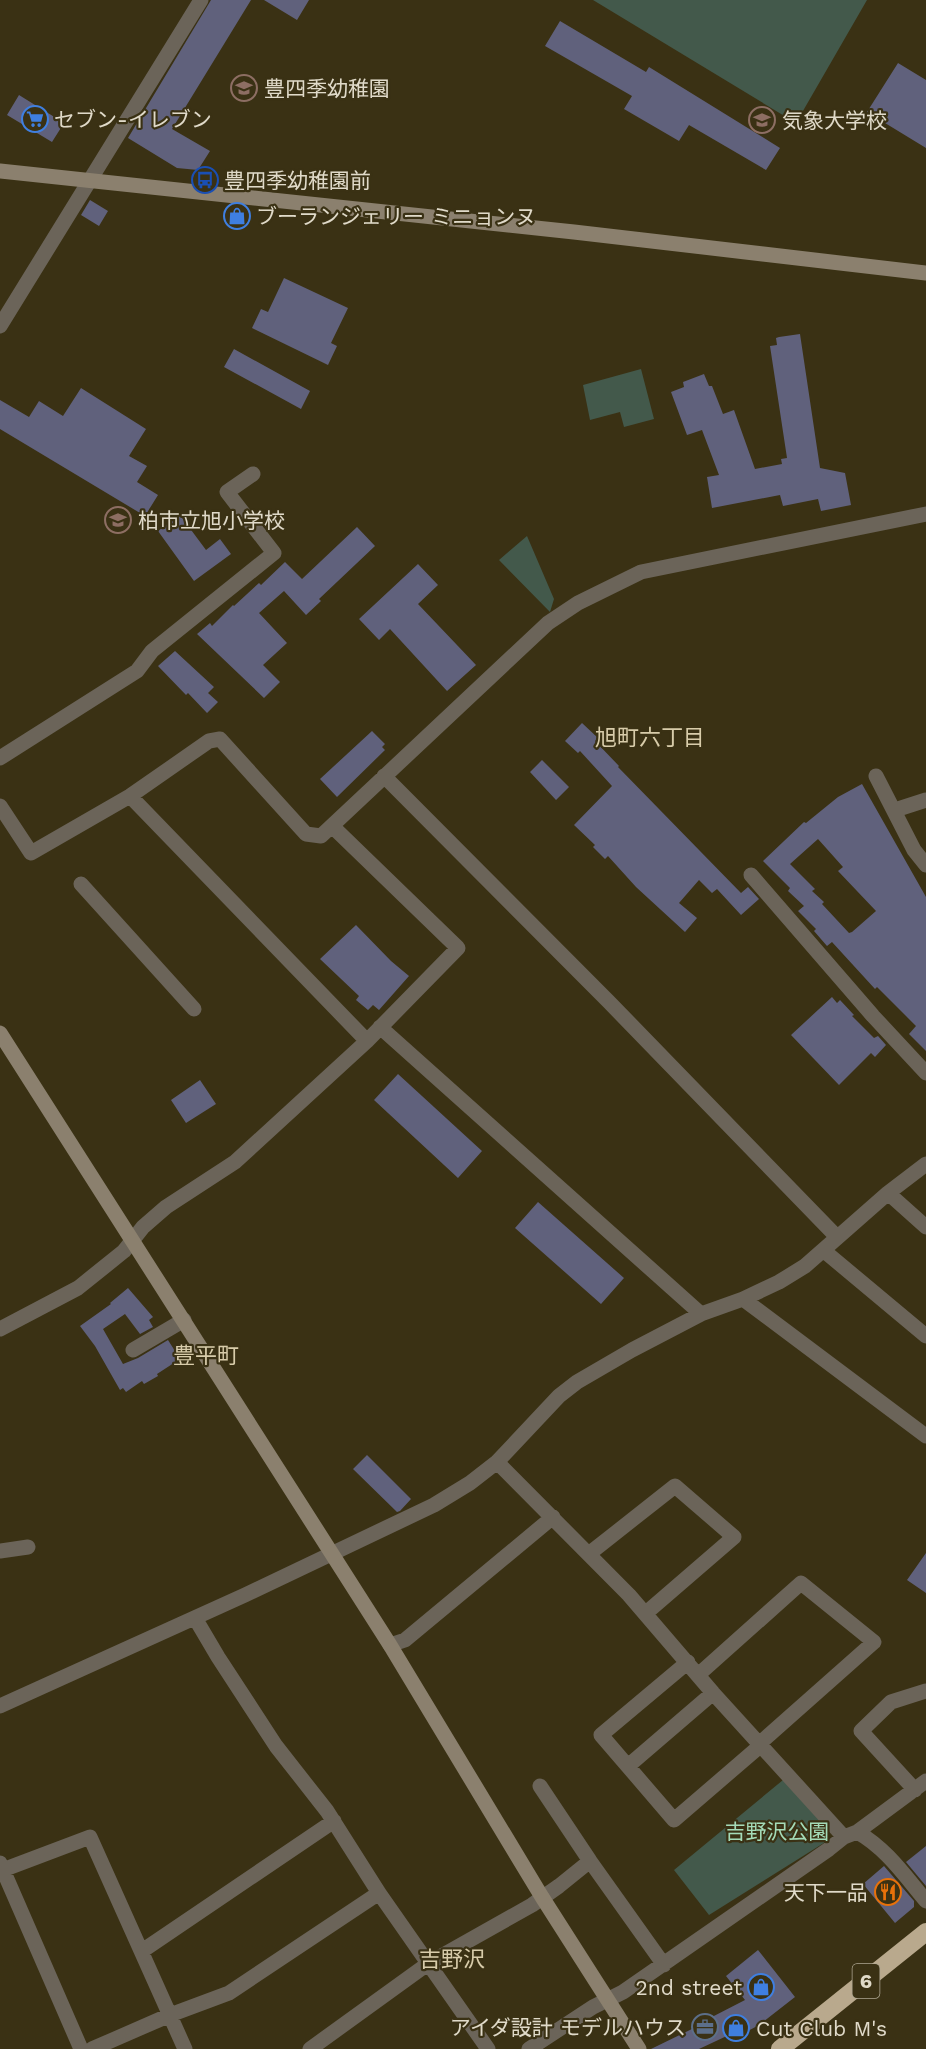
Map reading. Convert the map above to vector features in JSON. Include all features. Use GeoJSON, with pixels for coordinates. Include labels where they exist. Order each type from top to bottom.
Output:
{"type":"FeatureCollection","features":[{"type":"Feature","properties":{"kind":"highway","name":"6"},"geometry":{"type":"LineString","coordinates":[[780,2049],[926,1932]]}},
{"type":"Feature","properties":{"kind":"street"},"geometry":{"type":"LineString","coordinates":[[0,326],[201,0]]}},
{"type":"Feature","properties":{"kind":"street"},"geometry":{"type":"LineString","coordinates":[[0,171],[563,231],[926,273]]}},
{"type":"Feature","properties":{"kind":"street"},"geometry":{"type":"LineString","coordinates":[[0,758],[137,671],[152,651],[274,553],[226,492],[253,474]]}},
{"type":"Feature","properties":{"kind":"street"},"geometry":{"type":"LineString","coordinates":[[0,806],[31,853],[130,796],[209,741],[220,739],[306,834],[321,836],[548,623],[578,603],[641,572],[926,514]]}},
{"type":"Feature","properties":{"kind":"street"},"geometry":{"type":"LineString","coordinates":[[384,776],[609,1002],[837,1237]]}},
{"type":"Feature","properties":{"kind":"street"},"geometry":{"type":"LineString","coordinates":[[876,776],[914,850],[926,864]]}},
{"type":"Feature","properties":{"kind":"street"},"geometry":{"type":"LineString","coordinates":[[130,796],[367,1041]]}},
{"type":"Feature","properties":{"kind":"street"},"geometry":{"type":"LineString","coordinates":[[895,810],[926,800]]}},
{"type":"Feature","properties":{"kind":"street"},"geometry":{"type":"LineString","coordinates":[[0,1329],[78,1288],[124,1251],[143,1227],[166,1206],[235,1162],[367,1041],[458,948],[332,826]]}},
{"type":"Feature","properties":{"kind":"street"},"geometry":{"type":"LineString","coordinates":[[751,875],[873,1016],[926,1073]]}},
{"type":"Feature","properties":{"kind":"street"},"geometry":{"type":"LineString","coordinates":[[81,884],[194,1009]]}},
{"type":"Feature","properties":{"kind":"street"},"geometry":{"type":"LineString","coordinates":[[380,1027],[701,1314]]}},
{"type":"Feature","properties":{"kind":"street"},"geometry":{"type":"LineString","coordinates":[[0,1033],[390,1645],[542,1897],[639,2049]]}},
{"type":"Feature","properties":{"kind":"street"},"geometry":{"type":"LineString","coordinates":[[0,1706],[195,1618],[434,1505],[470,1483],[497,1462],[552,1403],[576,1382],[701,1314],[743,1299],[779,1282],[805,1266],[888,1193],[926,1164]]}},
{"type":"Feature","properties":{"kind":"street"},"geometry":{"type":"LineString","coordinates":[[888,1193],[926,1227]]}},
{"type":"Feature","properties":{"kind":"street"},"geometry":{"type":"LineString","coordinates":[[823,1250],[926,1336]]}},
{"type":"Feature","properties":{"kind":"street"},"geometry":{"type":"LineString","coordinates":[[743,1299],[926,1436]]}},
{"type":"Feature","properties":{"kind":"street"},"geometry":{"type":"LineString","coordinates":[[133,1350],[184,1320]]}},
{"type":"Feature","properties":{"kind":"street"},"geometry":{"type":"LineString","coordinates":[[497,1462],[590,1553],[646,1613],[712,1693],[760,1745],[850,1834],[872,1840],[884,1851],[926,1901]]}},
{"type":"Feature","properties":{"kind":"street"},"geometry":{"type":"LineString","coordinates":[[590,1553],[675,1486],[734,1538],[646,1613]]}},
{"type":"Feature","properties":{"kind":"street"},"geometry":{"type":"LineString","coordinates":[[390,1645],[405,1640],[553,1517]]}},
{"type":"Feature","properties":{"kind":"street"},"geometry":{"type":"LineString","coordinates":[[0,1551],[28,1547]]}},
{"type":"Feature","properties":{"kind":"street"},"geometry":{"type":"LineString","coordinates":[[688,1662],[601,1735],[674,1820],[874,1641],[801,1583],[698,1675]]}},
{"type":"Feature","properties":{"kind":"street"},"geometry":{"type":"LineString","coordinates":[[195,1618],[218,1658],[276,1746],[334,1821],[379,1893],[488,2049]]}},
{"type":"Feature","properties":{"kind":"street"},"geometry":{"type":"LineString","coordinates":[[529,2049],[593,2007],[624,1992],[920,1786],[861,1731],[891,1702],[926,1691]]}},
{"type":"Feature","properties":{"kind":"street"},"geometry":{"type":"LineString","coordinates":[[628,1766],[712,1693]]}},
{"type":"Feature","properties":{"kind":"street"},"geometry":{"type":"LineString","coordinates":[[540,1786],[664,1965]]}},
{"type":"Feature","properties":{"kind":"street"},"geometry":{"type":"LineString","coordinates":[[142,1951],[334,1821]]}},
{"type":"Feature","properties":{"kind":"street"},"geometry":{"type":"LineString","coordinates":[[81,2049],[1,1868],[90,1837],[186,2049]]}},
{"type":"Feature","properties":{"kind":"street"},"geometry":{"type":"LineString","coordinates":[[310,2049],[429,1963],[532,1905],[590,1861]]}},
{"type":"Feature","properties":{"kind":"street"},"geometry":{"type":"LineString","coordinates":[[92,2049],[170,2015],[229,1993],[379,1893]]}},
{"type":"Feature","properties":{"kind":"green space"},"geometry":{"type":"Polygon","coordinates":[[[593,0],[867,0],[796,123],[593,0]]]}},
{"type":"Feature","properties":{"kind":"green space"},"geometry":{"type":"Polygon","coordinates":[[[641,369],[654,419],[624,427],[620,412],[590,420],[583,385],[641,369]]]}},
{"type":"Feature","properties":{"kind":"green space"},"geometry":{"type":"Polygon","coordinates":[[[527,536],[554,599],[550,612],[499,560],[527,536]]]}},
{"type":"Feature","properties":{"kind":"green space","name":"吉野沢公園"},"geometry":{"type":"Polygon","coordinates":[[[783,1780],[828,1827],[827,1841],[709,1915],[674,1870],[783,1780]]]}},
{"type":"Feature","properties":{"kind":"building"},"geometry":{"type":"Polygon","coordinates":[[[211,0],[251,0],[172,129],[210,151],[198,170],[177,168],[128,138],[211,0]]]}},
{"type":"Feature","properties":{"kind":"building"},"geometry":{"type":"Polygon","coordinates":[[[264,0],[309,0],[297,20],[264,0]]]}},
{"type":"Feature","properties":{"kind":"building"},"geometry":{"type":"Polygon","coordinates":[[[560,21],[646,72],[649,67],[780,148],[766,170],[689,125],[679,141],[624,109],[632,96],[545,46],[560,21]]]}},
{"type":"Feature","properties":{"kind":"building"},"geometry":{"type":"Polygon","coordinates":[[[898,63],[926,80],[926,148],[867,112],[898,63]]]}},
{"type":"Feature","properties":{"kind":"building","name":"セブン-イレブン"},"geometry":{"type":"Polygon","coordinates":[[[19,95],[64,123],[52,142],[7,115],[19,95]]]}},
{"type":"Feature","properties":{"kind":"building"},"geometry":{"type":"Polygon","coordinates":[[[90,200],[108,211],[99,226],[81,215],[90,200]]]}},
{"type":"Feature","properties":{"kind":"building"},"geometry":{"type":"Polygon","coordinates":[[[284,278],[348,308],[331,343],[337,346],[328,365],[252,328],[261,309],[268,312],[284,278]]]}},
{"type":"Feature","properties":{"kind":"building"},"geometry":{"type":"Polygon","coordinates":[[[800,334],[820,468],[845,473],[851,505],[821,511],[818,499],[783,506],[780,495],[712,508],[707,477],[719,475],[702,430],[687,435],[671,392],[684,387],[683,382],[704,374],[709,386],[712,386],[723,414],[734,410],[755,469],[782,464],[781,459],[787,458],[770,346],[777,345],[776,338],[800,334]]]}},
{"type":"Feature","properties":{"kind":"building"},"geometry":{"type":"Polygon","coordinates":[[[234,349],[310,391],[301,409],[224,367],[234,349]]]}},
{"type":"Feature","properties":{"kind":"building"},"geometry":{"type":"Polygon","coordinates":[[[81,388],[146,429],[129,456],[147,466],[137,482],[158,495],[145,516],[0,429],[0,400],[29,417],[39,401],[63,416],[81,388]]]}},
{"type":"Feature","properties":{"kind":"building"},"geometry":{"type":"Polygon","coordinates":[[[180,515],[206,550],[220,539],[231,554],[194,581],[158,531],[180,515]]]}},
{"type":"Feature","properties":{"kind":"building"},"geometry":{"type":"Polygon","coordinates":[[[357,527],[375,546],[319,599],[321,601],[306,615],[284,591],[259,613],[287,643],[263,665],[280,682],[264,698],[197,634],[210,623],[212,626],[233,605],[259,583],[261,585],[285,562],[302,579],[357,527]]]}},
{"type":"Feature","properties":{"kind":"building"},"geometry":{"type":"Polygon","coordinates":[[[418,564],[438,585],[418,604],[476,665],[447,691],[390,629],[379,640],[359,619],[418,564]]]}},
{"type":"Feature","properties":{"kind":"building"},"geometry":{"type":"Polygon","coordinates":[[[175,651],[214,687],[208,693],[218,702],[207,713],[158,666],[175,651]]]}},
{"type":"Feature","properties":{"kind":"building"},"geometry":{"type":"Polygon","coordinates":[[[582,723],[598,738],[595,741],[618,767],[741,893],[748,887],[759,899],[741,915],[717,889],[712,893],[699,880],[679,903],[697,918],[685,932],[636,887],[608,856],[605,859],[593,847],[595,845],[574,825],[612,786],[580,751],[578,753],[565,741],[582,723]]]}},
{"type":"Feature","properties":{"kind":"building"},"geometry":{"type":"Polygon","coordinates":[[[372,731],[385,744],[382,747],[385,750],[337,797],[320,779],[372,731]]]}},
{"type":"Feature","properties":{"kind":"building"},"geometry":{"type":"Polygon","coordinates":[[[542,760],[569,787],[556,800],[530,772],[542,760]]]}},
{"type":"Feature","properties":{"kind":"building"},"geometry":{"type":"Polygon","coordinates":[[[862,784],[926,897],[926,1051],[909,1034],[916,1026],[877,987],[875,989],[832,942],[827,946],[814,931],[816,929],[798,911],[804,906],[763,861],[804,822],[806,823],[838,797],[862,784]],[[818,839],[790,864],[815,889],[812,891],[824,902],[822,904],[849,933],[876,911],[838,871],[843,867],[818,839]]]}},
{"type":"Feature","properties":{"kind":"building"},"geometry":{"type":"Polygon","coordinates":[[[356,925],[409,976],[379,1010],[373,1005],[368,1010],[356,1000],[359,996],[320,959],[356,925]]]}},
{"type":"Feature","properties":{"kind":"building"},"geometry":{"type":"Polygon","coordinates":[[[832,997],[837,1003],[840,1000],[874,1038],[878,1036],[886,1045],[875,1057],[871,1053],[839,1085],[791,1035],[832,997]]]}},
{"type":"Feature","properties":{"kind":"building"},"geometry":{"type":"Polygon","coordinates":[[[398,1074],[482,1151],[458,1178],[374,1100],[398,1074]]]}},
{"type":"Feature","properties":{"kind":"building"},"geometry":{"type":"Polygon","coordinates":[[[200,1080],[216,1104],[186,1123],[171,1100],[200,1080]]]}},
{"type":"Feature","properties":{"kind":"building"},"geometry":{"type":"Polygon","coordinates":[[[538,1202],[624,1278],[601,1304],[515,1228],[538,1202]]]}},
{"type":"Feature","properties":{"kind":"building"},"geometry":{"type":"Polygon","coordinates":[[[128,1288],[153,1317],[149,1320],[153,1327],[140,1334],[125,1314],[103,1329],[123,1364],[168,1340],[180,1359],[157,1374],[158,1376],[144,1384],[142,1381],[126,1392],[123,1388],[120,1390],[95,1346],[80,1326],[111,1304],[128,1288]]]}},
{"type":"Feature","properties":{"kind":"building"},"geometry":{"type":"Polygon","coordinates":[[[367,1455],[411,1499],[400,1511],[397,1512],[353,1469],[367,1455]]]}},
{"type":"Feature","properties":{"kind":"building"},"geometry":{"type":"Polygon","coordinates":[[[926,1553],[926,1593],[907,1580],[926,1553]]]}},
{"type":"Feature","properties":{"kind":"building"},"geometry":{"type":"Polygon","coordinates":[[[926,1846],[926,1886],[906,1862],[926,1846]]]}},
{"type":"Feature","properties":{"kind":"building","name":"天下一品"},"geometry":{"type":"Polygon","coordinates":[[[884,1866],[914,1901],[914,1907],[895,1923],[863,1884],[884,1866]]]}},
{"type":"Feature","properties":{"kind":"building"},"geometry":{"type":"Polygon","coordinates":[[[758,1950],[795,1997],[759,2025],[735,2038],[731,2034],[699,2049],[651,2049],[694,2028],[693,2025],[745,2000],[726,1976],[758,1950]]]}},
{"type":"Feature","properties":{"kind":"place","name":"豊四季幼稚園"},"geometry":{"type":"Point","coordinates":[244,88]}},
{"type":"Feature","properties":{"kind":"place","name":"セブン-イレブン"},"geometry":{"type":"Point","coordinates":[35,119]}},
{"type":"Feature","properties":{"kind":"place","name":"気象大学校"},"geometry":{"type":"Point","coordinates":[762,120]}},
{"type":"Feature","properties":{"kind":"place","name":"豊四季幼稚園前"},"geometry":{"type":"Point","coordinates":[205,180]}},
{"type":"Feature","properties":{"kind":"place","name":"ブーランジェリー ミニョンヌ"},"geometry":{"type":"Point","coordinates":[237,216]}},
{"type":"Feature","properties":{"kind":"place","name":"柏市立旭小学校"},"geometry":{"type":"Point","coordinates":[118,520]}},
{"type":"Feature","properties":{"kind":"place","name":"天下一品"},"geometry":{"type":"Point","coordinates":[888,1892]}},
{"type":"Feature","properties":{"kind":"place","name":"2nd street"},"geometry":{"type":"Point","coordinates":[761,1987]}},
{"type":"Feature","properties":{"kind":"place","name":"アイダ設計 モデルハウス"},"geometry":{"type":"Point","coordinates":[705,2027]}},
{"type":"Feature","properties":{"kind":"place","name":"Cut Club M's"},"geometry":{"type":"Point","coordinates":[736,2028]}},
{"type":"Feature","properties":{"kind":"district","name":"旭町六丁目"},"geometry":{"type":"Point","coordinates":[650,737]}},
{"type":"Feature","properties":{"kind":"district","name":"豊平町"},"geometry":{"type":"Point","coordinates":[206,1355]}},
{"type":"Feature","properties":{"kind":"district","name":"吉野沢"},"geometry":{"type":"Point","coordinates":[452,1959]}}]}
